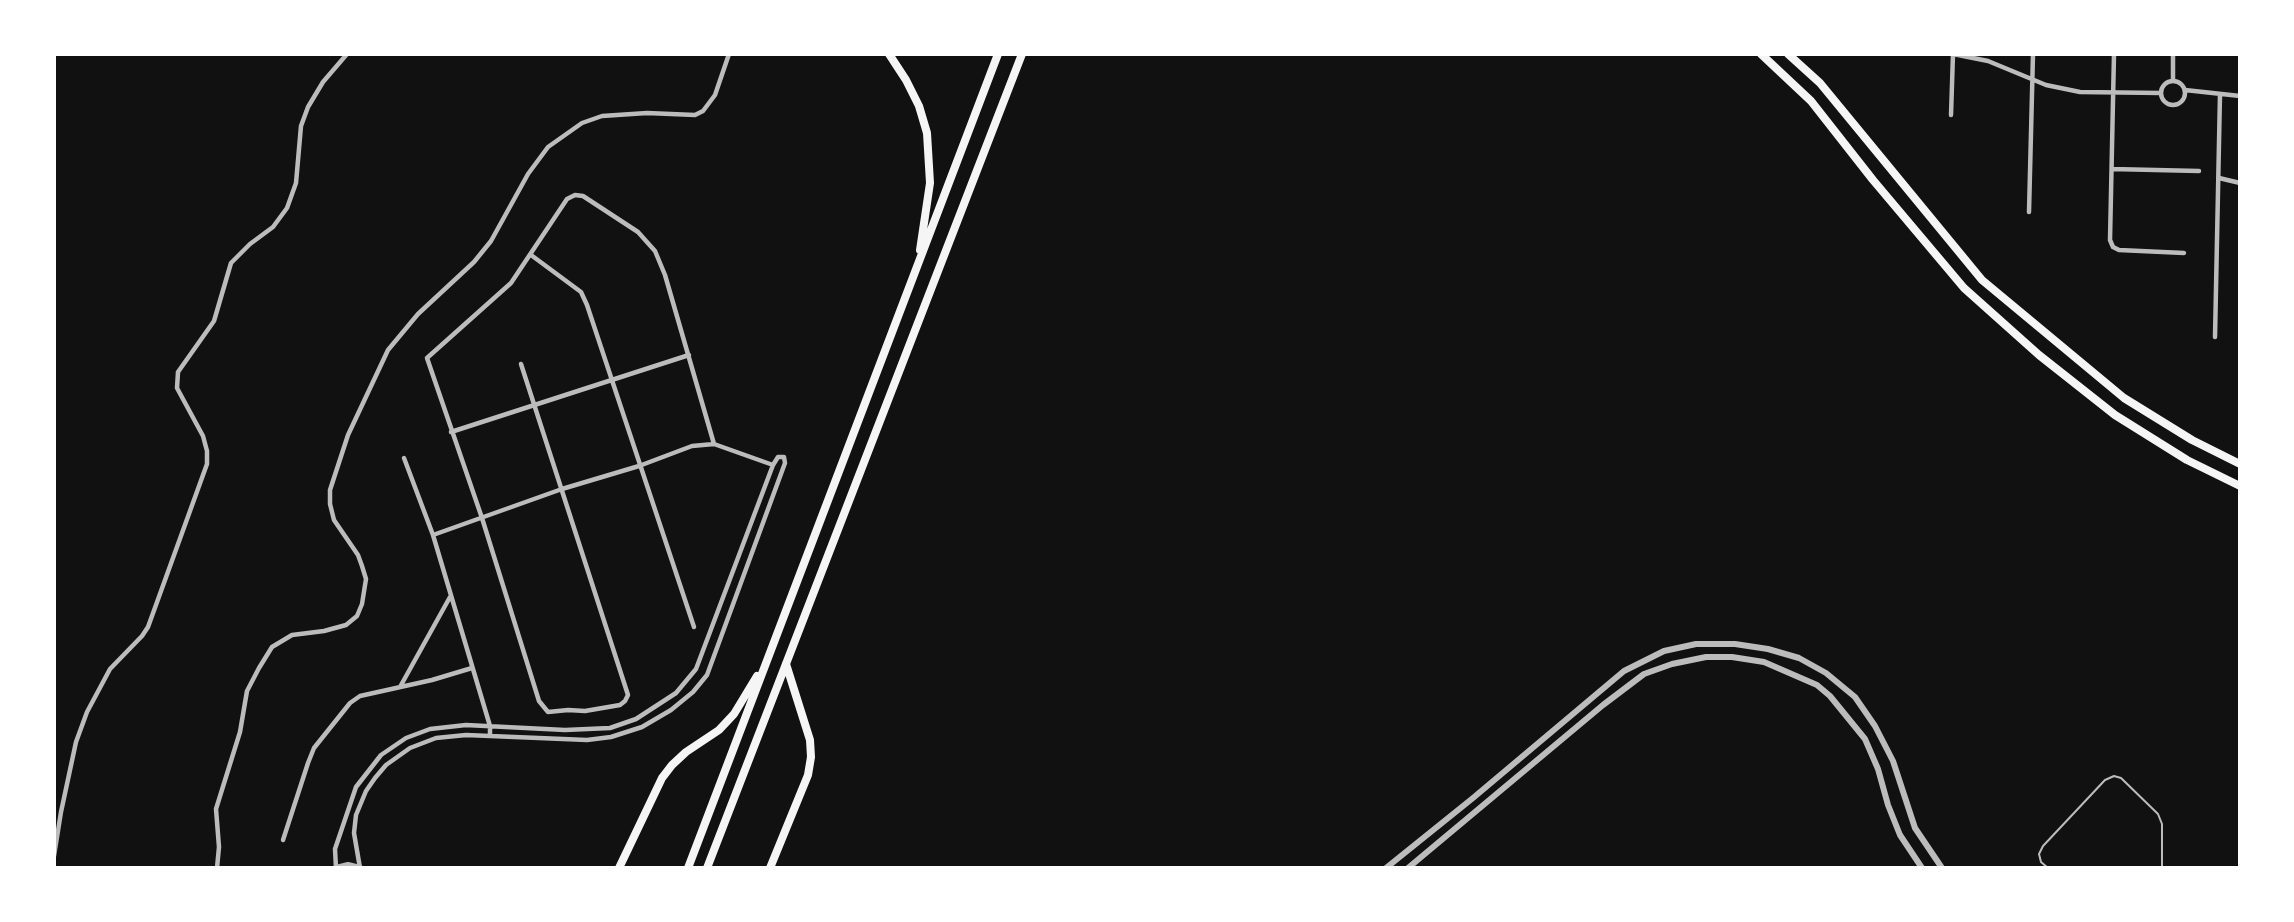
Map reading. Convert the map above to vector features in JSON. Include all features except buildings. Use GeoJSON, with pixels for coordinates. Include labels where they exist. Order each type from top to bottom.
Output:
{"type":"FeatureCollection","features":[{"type":"Feature","properties":{"kind":"main road"},"geometry":{"type":"LineString","coordinates":[[889,54],[919,106],[927,133],[930,183],[917,267]]}},
{"type":"Feature","properties":{"kind":"main road"},"geometry":{"type":"LineString","coordinates":[[688,868],[998,54]]}},
{"type":"Feature","properties":{"kind":"main road"},"geometry":{"type":"LineString","coordinates":[[707,868],[1022,54]]}},
{"type":"Feature","properties":{"kind":"main road"},"geometry":{"type":"LineString","coordinates":[[1761,54],[1811,101],[1873,180],[1972,296],[2039,355],[2115,415],[2187,460],[2240,486]]}},
{"type":"Feature","properties":{"kind":"main road"},"geometry":{"type":"LineString","coordinates":[[1788,54],[1820,83],[1982,280],[2124,398],[2192,440],[2240,464]]}},
{"type":"Feature","properties":{"kind":"main road"},"geometry":{"type":"LineString","coordinates":[[619,868],[662,778],[686,752],[719,730],[734,714],[765,663]]}},
{"type":"Feature","properties":{"kind":"main road"},"geometry":{"type":"LineString","coordinates":[[770,868],[808,775],[812,757],[810,740],[786,664]]}},
{"type":"Feature","properties":{"kind":"street"},"geometry":{"type":"LineString","coordinates":[[54,856],[76,742],[87,712],[110,669],[148,627],[207,464],[207,451],[203,436],[177,388],[178,372],[214,321],[231,263],[250,244],[273,227],[287,208],[296,183],[301,126],[308,107],[323,82],[347,54]]}},
{"type":"Feature","properties":{"kind":"street"},"geometry":{"type":"LineString","coordinates":[[217,868],[219,848],[216,809],[240,732],[247,691],[259,668],[272,647],[292,634],[324,631],[345,625],[357,616],[362,604],[366,579],[358,555],[334,520],[330,504],[330,490],[348,435],[388,350],[418,314],[480,255],[491,241],[528,174],[548,147],[582,123],[602,116],[647,113],[694,114],[703,111],[714,95],[729,54]]}},
{"type":"Feature","properties":{"kind":"street"},"geometry":{"type":"LineString","coordinates":[[1951,115],[1953,54],[1988,61],[2032,80],[2080,92],[2161,93]]}},
{"type":"Feature","properties":{"kind":"street"},"geometry":{"type":"LineString","coordinates":[[2030,212],[2033,54]]}},
{"type":"Feature","properties":{"kind":"street"},"geometry":{"type":"LineString","coordinates":[[2114,54],[2110,240],[2113,247],[2119,250],[2184,253]]}},
{"type":"Feature","properties":{"kind":"street"},"geometry":{"type":"LineString","coordinates":[[2173,81],[2174,54]]}},
{"type":"Feature","properties":{"kind":"street"},"geometry":{"type":"LineString","coordinates":[[2173,81],[2180,83],[2185,90],[2184,98],[2174,105],[2167,103],[2161,93],[2163,86],[2173,81]]}},
{"type":"Feature","properties":{"kind":"street"},"geometry":{"type":"LineString","coordinates":[[2185,90],[2240,96]]}},
{"type":"Feature","properties":{"kind":"street"},"geometry":{"type":"LineString","coordinates":[[2215,337],[2220,94]]}},
{"type":"Feature","properties":{"kind":"street"},"geometry":{"type":"LineString","coordinates":[[2112,169],[2199,171]]}},
{"type":"Feature","properties":{"kind":"street"},"geometry":{"type":"LineString","coordinates":[[2219,178],[2240,183]]}},
{"type":"Feature","properties":{"kind":"street"},"geometry":{"type":"LineString","coordinates":[[521,364],[628,695],[626,701],[620,705],[585,711],[548,712],[539,701],[482,518],[427,358],[511,284],[567,200],[574,195],[583,196],[638,232],[655,251],[665,275],[714,444]]}},
{"type":"Feature","properties":{"kind":"street"},"geometry":{"type":"LineString","coordinates":[[531,255],[580,292],[613,380],[639,466],[694,627]]}},
{"type":"Feature","properties":{"kind":"street"},"geometry":{"type":"LineString","coordinates":[[451,432],[689,355]]}},
{"type":"Feature","properties":{"kind":"street"},"geometry":{"type":"LineString","coordinates":[[433,535],[692,446],[714,444],[773,465]]}},
{"type":"Feature","properties":{"kind":"street"},"geometry":{"type":"LineString","coordinates":[[778,457],[784,457],[786,460],[707,675],[693,692],[671,710],[642,727],[611,737],[587,740],[466,735],[436,738],[410,748],[386,765],[366,791],[356,815],[354,833],[360,868],[348,865],[336,868],[335,849],[348,807],[357,787],[381,755],[406,738],[430,729],[465,725],[490,726],[565,730],[610,728],[636,719],[676,693],[696,669],[773,465],[778,457]]}},
{"type":"Feature","properties":{"kind":"street"},"geometry":{"type":"LineString","coordinates":[[404,458],[433,535],[490,726],[490,736]]}},
{"type":"Feature","properties":{"kind":"street"},"geometry":{"type":"LineString","coordinates":[[400,687],[450,597]]}},
{"type":"Feature","properties":{"kind":"street"},"geometry":{"type":"LineString","coordinates":[[1386,868],[1624,671],[1664,651],[1696,644],[1735,644],[1768,649],[1799,658],[1826,673],[1855,697],[1875,726],[1893,761],[1915,828],[1942,868]]}},
{"type":"Feature","properties":{"kind":"street"},"geometry":{"type":"LineString","coordinates":[[1408,868],[1603,705],[1644,674],[1672,664],[1706,657],[1732,657],[1764,662],[1817,685],[1830,696],[1865,739],[1878,769],[1888,805],[1900,835],[1922,868]]}},
{"type":"Feature","properties":{"kind":"street"},"geometry":{"type":"LineString","coordinates":[[283,840],[308,763],[323,735],[350,703],[360,696],[472,668]]}},
{"type":"Feature","properties":{"kind":"street"},"geometry":{"type":"LineString","coordinates":[[1915,868],[1916,859]]}},
{"type":"Feature","properties":{"kind":"lane"},"geometry":{"type":"LineString","coordinates":[[2048,868],[2039,855],[2043,846],[2105,780],[2114,776],[2121,778],[2158,814],[2162,824],[2162,868]]}}]}
